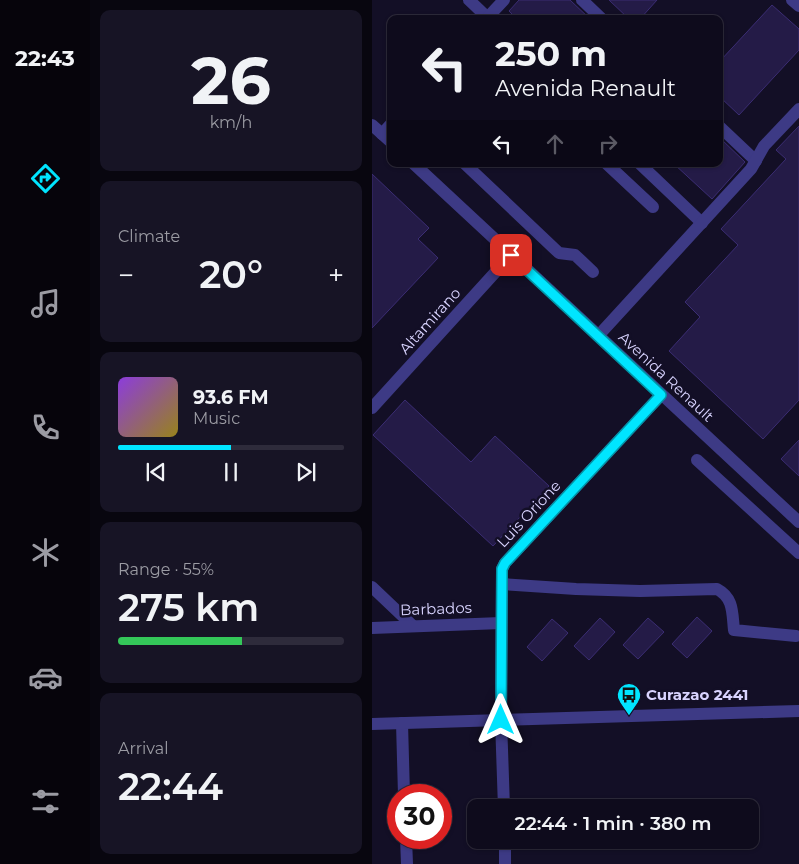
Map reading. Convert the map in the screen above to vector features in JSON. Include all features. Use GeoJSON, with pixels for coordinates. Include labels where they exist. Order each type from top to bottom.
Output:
{"type":"FeatureCollection","features":[{"type":"Feature","properties":{"kind":"street"},"geometry":{"type":"LineString","coordinates":[[469,0],[485,15]]}},
{"type":"Feature","properties":{"kind":"street"},"geometry":{"type":"LineString","coordinates":[[491,15],[504,0]]}},
{"type":"Feature","properties":{"kind":"street"},"geometry":{"type":"LineString","coordinates":[[582,0],[598,15]]}},
{"type":"Feature","properties":{"kind":"street"},"geometry":{"type":"LineString","coordinates":[[792,0],[798,6]]}},
{"type":"Feature","properties":{"kind":"street"},"geometry":{"type":"LineString","coordinates":[[598,336],[751,169],[764,146],[798,109]]}},
{"type":"Feature","properties":{"kind":"street"},"geometry":{"type":"LineString","coordinates":[[372,125],[386,138]]}},
{"type":"Feature","properties":{"kind":"street"},"geometry":{"type":"LineString","coordinates":[[723,130],[756,160]]}},
{"type":"Feature","properties":{"kind":"street","name":"Avenida Renault"},"geometry":{"type":"LineString","coordinates":[[417,167],[798,522]]}},
{"type":"Feature","properties":{"kind":"street"},"geometry":{"type":"LineString","coordinates":[[468,167],[559,253],[575,255],[593,272]]}},
{"type":"Feature","properties":{"kind":"street"},"geometry":{"type":"LineString","coordinates":[[610,167],[653,207]]}},
{"type":"Feature","properties":{"kind":"street"},"geometry":{"type":"LineString","coordinates":[[643,167],[702,223]]}},
{"type":"Feature","properties":{"kind":"street","name":"Altamirano"},"geometry":{"type":"LineString","coordinates":[[372,408],[511,255]]}},
{"type":"Feature","properties":{"kind":"street","name":"Luis Orione"},"geometry":{"type":"LineString","coordinates":[[504,799],[501,720],[502,569],[505,563],[661,395]]}},
{"type":"Feature","properties":{"kind":"street"},"geometry":{"type":"LineString","coordinates":[[697,460],[798,553]]}},
{"type":"Feature","properties":{"kind":"street"},"geometry":{"type":"LineString","coordinates":[[749,508],[764,491]]}},
{"type":"Feature","properties":{"kind":"street"},"geometry":{"type":"LineString","coordinates":[[502,584],[640,591],[717,589],[724,593],[731,603],[734,630],[796,636]]}},
{"type":"Feature","properties":{"kind":"street"},"geometry":{"type":"LineString","coordinates":[[372,587],[413,626]]}},
{"type":"Feature","properties":{"kind":"street","name":"Barbados"},"geometry":{"type":"LineString","coordinates":[[372,628],[501,623]]}},
{"type":"Feature","properties":{"kind":"street"},"geometry":{"type":"LineString","coordinates":[[372,724],[798,711]]}},
{"type":"Feature","properties":{"kind":"street"},"geometry":{"type":"LineString","coordinates":[[402,723],[404,784]]}},
{"type":"Feature","properties":{"kind":"street"},"geometry":{"type":"LineString","coordinates":[[406,849],[407,864]]}},
{"type":"Feature","properties":{"kind":"street"},"geometry":{"type":"LineString","coordinates":[[505,849],[505,864]]}},
{"type":"Feature","properties":{"kind":"building"},"geometry":{"type":"Polygon","coordinates":[[[519,0],[570,0],[586,15],[513,15],[509,11],[519,0]]]}},
{"type":"Feature","properties":{"kind":"building"},"geometry":{"type":"Polygon","coordinates":[[[609,0],[657,0],[644,15],[625,15],[609,0]]]}},
{"type":"Feature","properties":{"kind":"building"},"geometry":{"type":"Polygon","coordinates":[[[772,5],[799,29],[799,50],[739,115],[723,100],[723,58],[772,5]]]}},
{"type":"Feature","properties":{"kind":"building"},"geometry":{"type":"Polygon","coordinates":[[[799,126],[799,400],[763,439],[669,351],[700,317],[685,302],[738,245],[721,229],[786,159],[776,150],[799,126]]]}},
{"type":"Feature","properties":{"kind":"building"},"geometry":{"type":"Polygon","coordinates":[[[723,141],[745,162],[712,199],[677,167],[723,167],[723,141]]]}},
{"type":"Feature","properties":{"kind":"building"},"geometry":{"type":"Polygon","coordinates":[[[372,174],[429,228],[418,239],[438,258],[372,328],[372,174]]]}},
{"type":"Feature","properties":{"kind":"building"},"geometry":{"type":"Polygon","coordinates":[[[405,400],[471,462],[495,436],[549,486],[493,546],[373,435],[405,400]]]}},
{"type":"Feature","properties":{"kind":"building"},"geometry":{"type":"Polygon","coordinates":[[[799,440],[799,476],[781,459],[799,440]]]}},
{"type":"Feature","properties":{"kind":"building"},"geometry":{"type":"Polygon","coordinates":[[[697,617],[712,631],[687,658],[672,644],[697,617]]]}},
{"type":"Feature","properties":{"kind":"building"},"geometry":{"type":"Polygon","coordinates":[[[600,618],[615,632],[589,660],[574,646],[600,618]]]}},
{"type":"Feature","properties":{"kind":"building"},"geometry":{"type":"Polygon","coordinates":[[[648,618],[664,632],[638,659],[623,645],[648,618]]]}},
{"type":"Feature","properties":{"kind":"building"},"geometry":{"type":"Polygon","coordinates":[[[552,619],[568,633],[542,661],[527,647],[552,619]]]}},
{"type":"Feature","properties":{"kind":"place","name":"Curazao 2441"},"geometry":{"type":"Point","coordinates":[629,716]}},
{"type":"Feature","properties":{"kind":"route"},"geometry":{"type":"LineString","coordinates":[[501,720],[502,569],[505,563],[661,395],[511,255]]}}]}
